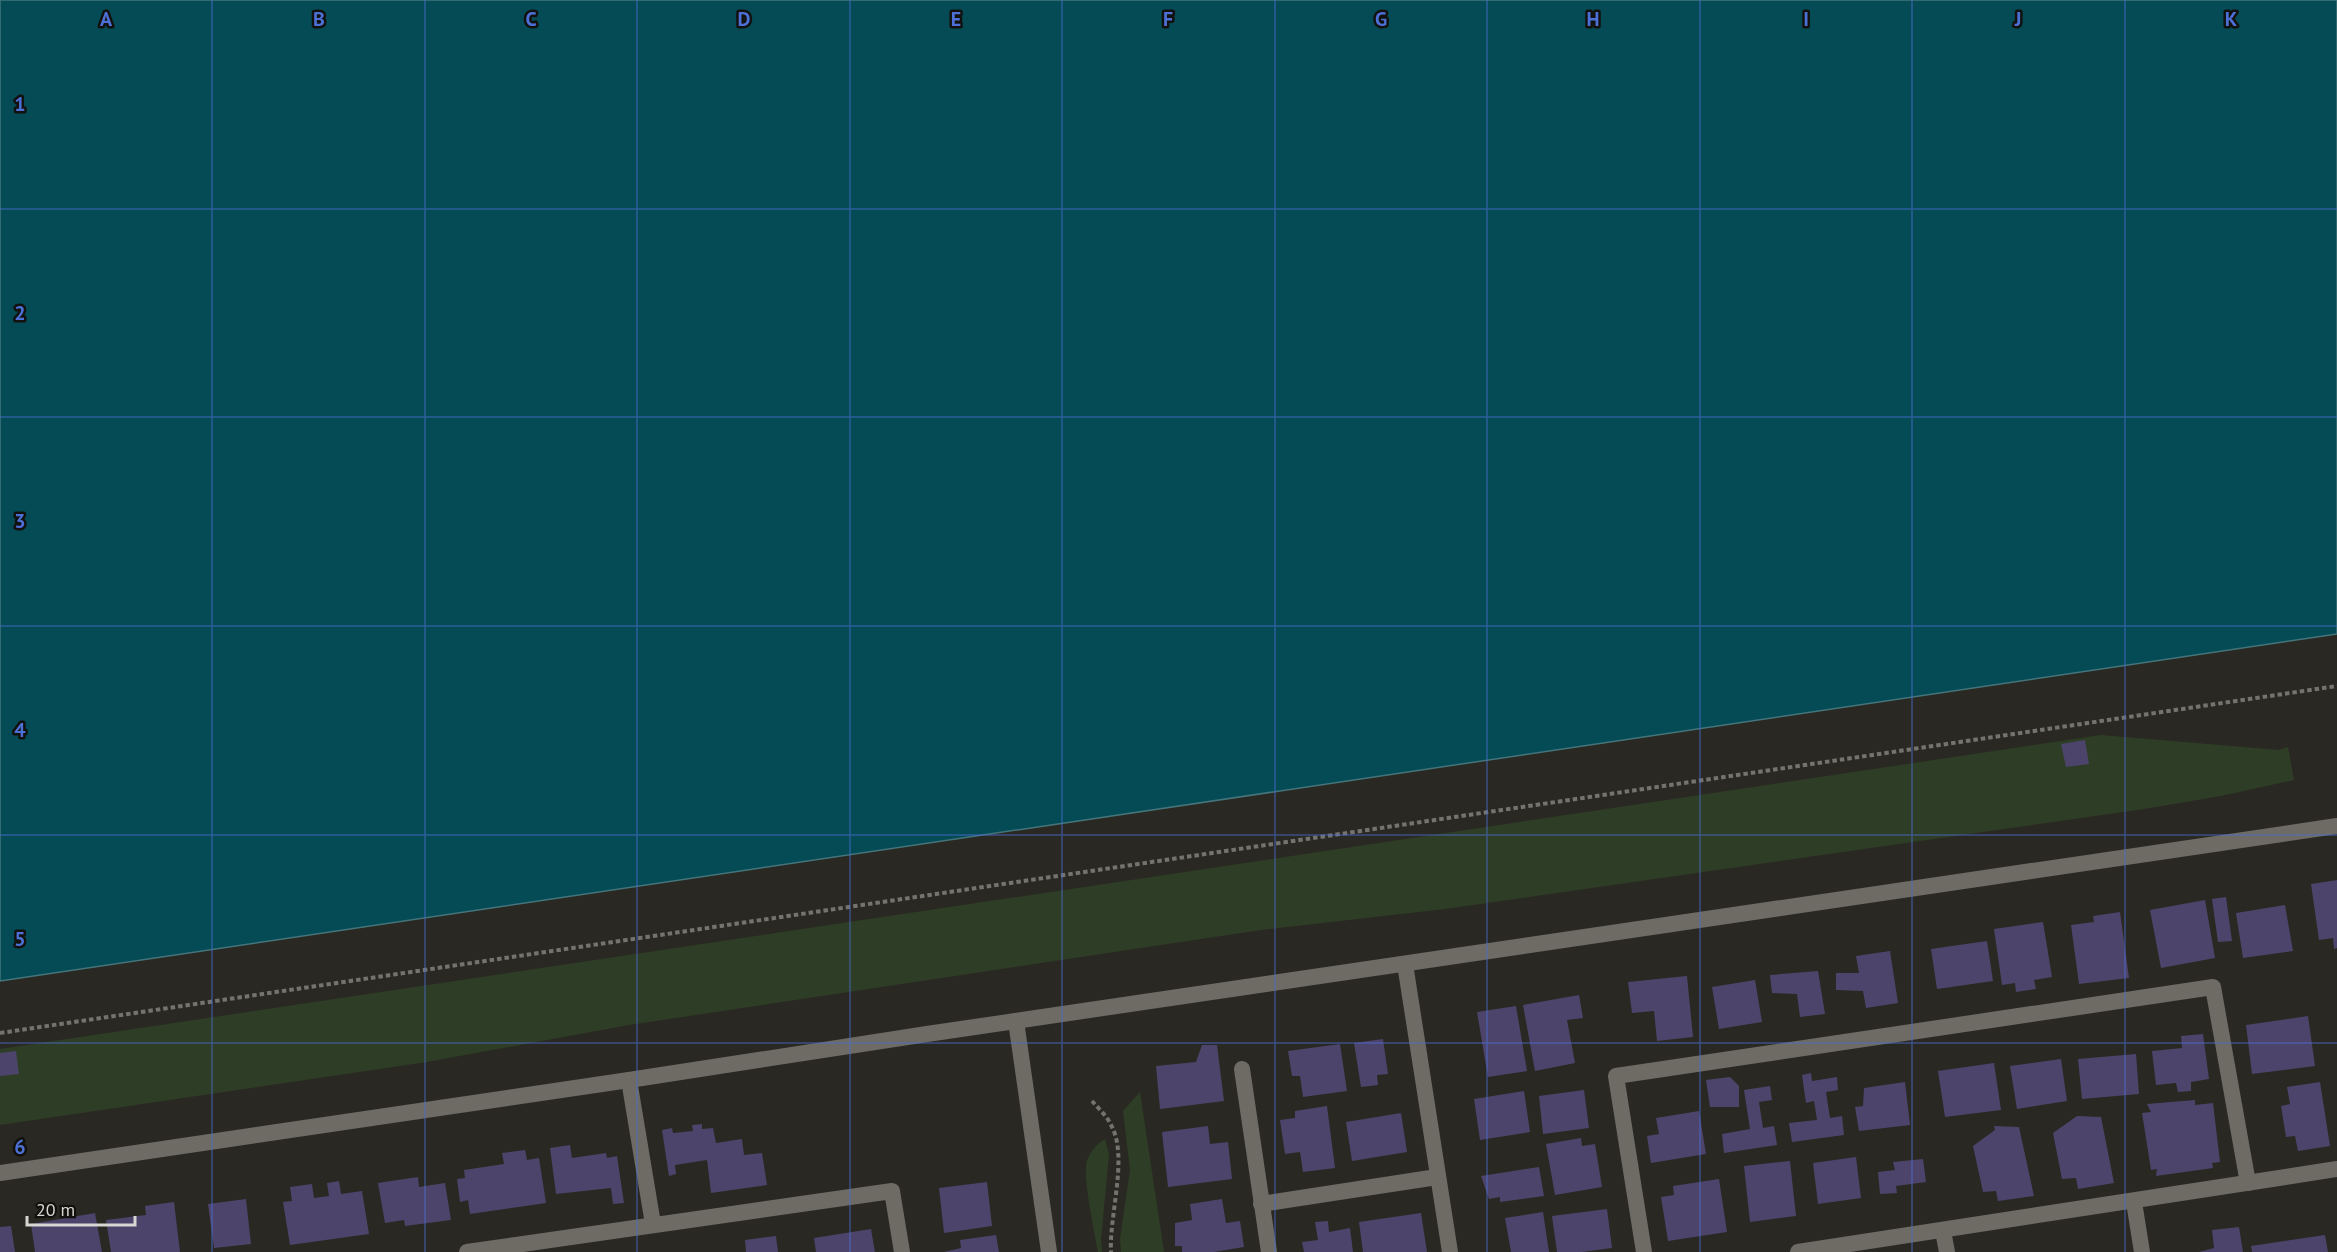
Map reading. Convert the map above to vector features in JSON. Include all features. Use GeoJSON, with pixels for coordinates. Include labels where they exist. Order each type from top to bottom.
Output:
{"type":"FeatureCollection","features":[{"type":"Feature","properties":{"kind":"street"},"geometry":{"type":"LineString","coordinates":[[0,1173],[2337,826]]}},
{"type":"Feature","properties":{"kind":"street"},"geometry":{"type":"LineString","coordinates":[[1405,964],[1450,1252]]}},
{"type":"Feature","properties":{"kind":"street"},"geometry":{"type":"LineString","coordinates":[[1644,1252],[1616,1076],[2213,987],[2248,1183]]}},
{"type":"Feature","properties":{"kind":"street"},"geometry":{"type":"LineString","coordinates":[[1016,1021],[1049,1252]]}},
{"type":"Feature","properties":{"kind":"street"},"geometry":{"type":"LineString","coordinates":[[1242,1069],[1269,1252]]}},
{"type":"Feature","properties":{"kind":"street"},"geometry":{"type":"LineString","coordinates":[[629,1080],[653,1224]]}},
{"type":"Feature","properties":{"kind":"street"},"geometry":{"type":"LineString","coordinates":[[1798,1252],[2337,1169]]}},
{"type":"Feature","properties":{"kind":"street"},"geometry":{"type":"LineString","coordinates":[[1261,1203],[1437,1177]]}},
{"type":"Feature","properties":{"kind":"street"},"geometry":{"type":"LineString","coordinates":[[467,1252],[892,1191],[902,1252]]}},
{"type":"Feature","properties":{"kind":"street"},"geometry":{"type":"LineString","coordinates":[[2134,1202],[2142,1252]]}},
{"type":"Feature","properties":{"kind":"street"},"geometry":{"type":"LineString","coordinates":[[1943,1231],[1947,1252]]}},
{"type":"Feature","properties":{"kind":"path"},"geometry":{"type":"LineString","coordinates":[[0,1033],[2337,686]]}},
{"type":"Feature","properties":{"kind":"path"},"geometry":{"type":"LineString","coordinates":[[1092,1101],[1112,1126],[1118,1146],[1116,1190],[1110,1232],[1111,1252]]}},
{"type":"Feature","properties":{"kind":"green space"},"geometry":{"type":"Polygon","coordinates":[[[2101,735],[2279,750],[2288,747],[2294,780],[2221,796],[2144,809],[1445,909],[1261,930],[629,1025],[427,1062],[0,1125],[0,1049],[2101,735]]]}},
{"type":"Feature","properties":{"kind":"green space"},"geometry":{"type":"Polygon","coordinates":[[[1140,1092],[1164,1252],[1121,1252],[1120,1239],[1130,1170],[1123,1111],[1140,1092]]]}},
{"type":"Feature","properties":{"kind":"green space"},"geometry":{"type":"Polygon","coordinates":[[[1105,1139],[1109,1154],[1101,1240],[1102,1252],[1098,1252],[1087,1192],[1086,1168],[1090,1155],[1105,1139]]]}},
{"type":"Feature","properties":{"kind":"water"},"geometry":{"type":"Polygon","coordinates":[[[0,0],[2337,0],[2337,634],[0,981],[0,0]]]}},
{"type":"Feature","properties":{"kind":"building"},"geometry":{"type":"Polygon","coordinates":[[[2085,740],[2089,764],[2066,767],[2061,744],[2085,740]]]}},
{"type":"Feature","properties":{"kind":"building"},"geometry":{"type":"Polygon","coordinates":[[[2337,880],[2337,948],[2334,949],[2333,938],[2319,940],[2311,884],[2337,880]]]}},
{"type":"Feature","properties":{"kind":"building"},"geometry":{"type":"Polygon","coordinates":[[[2226,897],[2232,941],[2218,942],[2212,899],[2226,897]]]}},
{"type":"Feature","properties":{"kind":"building"},"geometry":{"type":"Polygon","coordinates":[[[2205,900],[2215,958],[2161,968],[2150,910],[2205,900]]]}},
{"type":"Feature","properties":{"kind":"building"},"geometry":{"type":"Polygon","coordinates":[[[2285,905],[2293,951],[2243,958],[2236,913],[2285,905]]]}},
{"type":"Feature","properties":{"kind":"building"},"geometry":{"type":"Polygon","coordinates":[[[2120,912],[2129,978],[2079,984],[2071,925],[2094,922],[2093,916],[2120,912]]]}},
{"type":"Feature","properties":{"kind":"building"},"geometry":{"type":"Polygon","coordinates":[[[2043,922],[2052,977],[2034,980],[2036,989],[2016,992],[2015,983],[2002,985],[1994,929],[2043,922]]]}},
{"type":"Feature","properties":{"kind":"building"},"geometry":{"type":"Polygon","coordinates":[[[1987,941],[1993,981],[1937,989],[1931,949],[1987,941]]]}},
{"type":"Feature","properties":{"kind":"building"},"geometry":{"type":"Polygon","coordinates":[[[1890,951],[1898,1003],[1866,1008],[1863,991],[1836,990],[1836,973],[1859,973],[1856,956],[1890,951]]]}},
{"type":"Feature","properties":{"kind":"building"},"geometry":{"type":"Polygon","coordinates":[[[1818,971],[1825,1014],[1800,1017],[1797,994],[1772,993],[1770,975],[1818,971]]]}},
{"type":"Feature","properties":{"kind":"building"},"geometry":{"type":"Polygon","coordinates":[[[1687,976],[1693,1037],[1657,1041],[1654,1011],[1632,1013],[1628,982],[1687,976]]]}},
{"type":"Feature","properties":{"kind":"building"},"geometry":{"type":"Polygon","coordinates":[[[1755,980],[1762,1022],[1719,1029],[1712,987],[1755,980]]]}},
{"type":"Feature","properties":{"kind":"building"},"geometry":{"type":"Polygon","coordinates":[[[1579,995],[1583,1018],[1567,1020],[1575,1063],[1535,1071],[1523,1005],[1579,995]]]}},
{"type":"Feature","properties":{"kind":"building"},"geometry":{"type":"Polygon","coordinates":[[[1516,1006],[1527,1071],[1488,1077],[1477,1012],[1516,1006]]]}},
{"type":"Feature","properties":{"kind":"building"},"geometry":{"type":"Polygon","coordinates":[[[2308,1016],[2315,1066],[2252,1074],[2246,1025],[2308,1016]]]}},
{"type":"Feature","properties":{"kind":"building"},"geometry":{"type":"Polygon","coordinates":[[[2203,1034],[2209,1079],[2191,1082],[2191,1091],[2178,1092],[2176,1083],[2156,1085],[2152,1051],[2182,1048],[2181,1036],[2203,1034]]]}},
{"type":"Feature","properties":{"kind":"building"},"geometry":{"type":"Polygon","coordinates":[[[1383,1039],[1388,1074],[1377,1075],[1378,1085],[1361,1087],[1354,1043],[1383,1039]]]}},
{"type":"Feature","properties":{"kind":"building"},"geometry":{"type":"Polygon","coordinates":[[[1340,1044],[1347,1091],[1303,1097],[1300,1076],[1292,1076],[1288,1051],[1340,1044]]]}},
{"type":"Feature","properties":{"kind":"building"},"geometry":{"type":"Polygon","coordinates":[[[1202,1045],[1217,1045],[1224,1101],[1160,1109],[1156,1066],[1196,1062],[1202,1045]]]}},
{"type":"Feature","properties":{"kind":"building"},"geometry":{"type":"Polygon","coordinates":[[[16,1051],[19,1074],[0,1076],[0,1053],[16,1051]]]}},
{"type":"Feature","properties":{"kind":"building"},"geometry":{"type":"Polygon","coordinates":[[[2136,1054],[2139,1094],[2082,1099],[2078,1059],[2136,1054]]]}},
{"type":"Feature","properties":{"kind":"building"},"geometry":{"type":"Polygon","coordinates":[[[2061,1059],[2067,1101],[2017,1109],[2010,1066],[2061,1059]]]}},
{"type":"Feature","properties":{"kind":"building"},"geometry":{"type":"Polygon","coordinates":[[[1994,1063],[2001,1110],[1945,1117],[1938,1071],[1994,1063]]]}},
{"type":"Feature","properties":{"kind":"building"},"geometry":{"type":"Polygon","coordinates":[[[1811,1073],[1812,1081],[1837,1077],[1838,1090],[1826,1092],[1830,1118],[1842,1116],[1844,1135],[1792,1142],[1789,1123],[1817,1120],[1814,1101],[1806,1103],[1802,1075],[1811,1073]]]}},
{"type":"Feature","properties":{"kind":"building"},"geometry":{"type":"Polygon","coordinates":[[[1730,1077],[1739,1086],[1739,1107],[1710,1107],[1706,1080],[1730,1077]]]}},
{"type":"Feature","properties":{"kind":"building"},"geometry":{"type":"Polygon","coordinates":[[[1905,1082],[1910,1125],[1859,1131],[1855,1107],[1863,1106],[1864,1088],[1905,1082]]]}},
{"type":"Feature","properties":{"kind":"building"},"geometry":{"type":"Polygon","coordinates":[[[2320,1082],[2330,1146],[2298,1151],[2295,1136],[2286,1137],[2281,1106],[2290,1104],[2287,1087],[2320,1082]]]}},
{"type":"Feature","properties":{"kind":"building"},"geometry":{"type":"Polygon","coordinates":[[[1770,1086],[1772,1100],[1759,1102],[1763,1128],[1774,1126],[1777,1145],[1724,1153],[1722,1134],[1750,1129],[1744,1090],[1770,1086]]]}},
{"type":"Feature","properties":{"kind":"building"},"geometry":{"type":"Polygon","coordinates":[[[1584,1090],[1589,1128],[1543,1134],[1539,1096],[1584,1090]]]}},
{"type":"Feature","properties":{"kind":"building"},"geometry":{"type":"Polygon","coordinates":[[[1524,1091],[1530,1132],[1480,1140],[1474,1099],[1524,1091]]]}},
{"type":"Feature","properties":{"kind":"building"},"geometry":{"type":"Polygon","coordinates":[[[2195,1100],[2195,1105],[2213,1103],[2220,1162],[2212,1163],[2213,1168],[2156,1176],[2157,1169],[2151,1170],[2142,1113],[2151,1112],[2147,1104],[2195,1100]]]}},
{"type":"Feature","properties":{"kind":"building"},"geometry":{"type":"Polygon","coordinates":[[[1327,1106],[1335,1168],[1303,1172],[1300,1152],[1285,1154],[1280,1120],[1295,1118],[1295,1111],[1327,1106]]]}},
{"type":"Feature","properties":{"kind":"building"},"geometry":{"type":"Polygon","coordinates":[[[1699,1111],[1706,1154],[1651,1163],[1647,1136],[1659,1134],[1656,1118],[1699,1111]]]}},
{"type":"Feature","properties":{"kind":"building"},"geometry":{"type":"Polygon","coordinates":[[[1401,1113],[1407,1152],[1352,1161],[1346,1122],[1401,1113]]]}},
{"type":"Feature","properties":{"kind":"building"},"geometry":{"type":"Polygon","coordinates":[[[2077,1116],[2101,1117],[2114,1183],[2078,1189],[2076,1178],[2062,1179],[2053,1133],[2077,1116]]]}},
{"type":"Feature","properties":{"kind":"building"},"geometry":{"type":"Polygon","coordinates":[[[702,1124],[702,1129],[713,1128],[716,1143],[742,1139],[744,1155],[762,1153],[767,1185],[711,1193],[707,1160],[675,1165],[676,1174],[669,1176],[662,1130],[672,1128],[673,1133],[693,1131],[692,1125],[702,1124]]]}},
{"type":"Feature","properties":{"kind":"building"},"geometry":{"type":"Polygon","coordinates":[[[1208,1126],[1210,1144],[1228,1142],[1232,1179],[1168,1187],[1162,1132],[1208,1126]]]}},
{"type":"Feature","properties":{"kind":"building"},"geometry":{"type":"Polygon","coordinates":[[[1994,1126],[2019,1127],[2034,1196],[1998,1201],[1996,1191],[1983,1192],[1973,1146],[1995,1130],[1994,1126]]]}},
{"type":"Feature","properties":{"kind":"building"},"geometry":{"type":"Polygon","coordinates":[[[1581,1138],[1582,1146],[1595,1144],[1602,1187],[1555,1195],[1546,1144],[1581,1138]]]}},
{"type":"Feature","properties":{"kind":"building"},"geometry":{"type":"Polygon","coordinates":[[[570,1145],[572,1158],[606,1153],[607,1158],[617,1156],[624,1203],[613,1204],[611,1188],[556,1194],[550,1148],[570,1145]]]}},
{"type":"Feature","properties":{"kind":"building"},"geometry":{"type":"Polygon","coordinates":[[[525,1150],[527,1160],[539,1158],[546,1203],[470,1214],[468,1200],[460,1202],[457,1179],[465,1178],[464,1170],[504,1164],[502,1153],[525,1150]]]}},
{"type":"Feature","properties":{"kind":"building"},"geometry":{"type":"Polygon","coordinates":[[[1856,1157],[1861,1198],[1818,1204],[1813,1163],[1856,1157]]]}},
{"type":"Feature","properties":{"kind":"building"},"geometry":{"type":"Polygon","coordinates":[[[1923,1159],[1926,1182],[1896,1186],[1897,1193],[1880,1194],[1878,1172],[1895,1170],[1893,1162],[1923,1159]]]}},
{"type":"Feature","properties":{"kind":"building"},"geometry":{"type":"Polygon","coordinates":[[[1790,1161],[1796,1216],[1750,1222],[1744,1166],[1790,1161]]]}},
{"type":"Feature","properties":{"kind":"building"},"geometry":{"type":"Polygon","coordinates":[[[1539,1167],[1544,1196],[1500,1202],[1500,1197],[1489,1199],[1481,1176],[1539,1167]]]}},
{"type":"Feature","properties":{"kind":"building"},"geometry":{"type":"Polygon","coordinates":[[[418,1177],[419,1187],[445,1183],[451,1220],[405,1226],[404,1220],[385,1223],[378,1183],[418,1177]]]}},
{"type":"Feature","properties":{"kind":"building"},"geometry":{"type":"Polygon","coordinates":[[[1719,1179],[1727,1232],[1668,1241],[1661,1197],[1674,1195],[1673,1186],[1719,1179]]]}},
{"type":"Feature","properties":{"kind":"building"},"geometry":{"type":"Polygon","coordinates":[[[339,1181],[341,1194],[362,1191],[369,1234],[290,1245],[283,1202],[292,1201],[290,1187],[312,1184],[314,1198],[329,1196],[327,1183],[339,1181]]]}},
{"type":"Feature","properties":{"kind":"building"},"geometry":{"type":"Polygon","coordinates":[[[987,1182],[992,1226],[944,1233],[939,1188],[987,1182]]]}},
{"type":"Feature","properties":{"kind":"building"},"geometry":{"type":"Polygon","coordinates":[[[246,1199],[251,1244],[214,1248],[208,1204],[246,1199]]]}},
{"type":"Feature","properties":{"kind":"building"},"geometry":{"type":"Polygon","coordinates":[[[1222,1199],[1226,1223],[1240,1221],[1244,1247],[1214,1252],[1182,1252],[1182,1246],[1175,1246],[1175,1223],[1192,1220],[1190,1204],[1222,1199]]]}},
{"type":"Feature","properties":{"kind":"building"},"geometry":{"type":"Polygon","coordinates":[[[174,1202],[180,1252],[111,1252],[106,1220],[146,1215],[145,1206],[174,1202]]]}},
{"type":"Feature","properties":{"kind":"building"},"geometry":{"type":"Polygon","coordinates":[[[1607,1209],[1612,1248],[1582,1252],[1557,1252],[1552,1216],[1607,1209]]]}},
{"type":"Feature","properties":{"kind":"building"},"geometry":{"type":"Polygon","coordinates":[[[1543,1212],[1549,1252],[1511,1252],[1505,1218],[1543,1212]]]}},
{"type":"Feature","properties":{"kind":"building"},"geometry":{"type":"Polygon","coordinates":[[[95,1213],[102,1252],[35,1252],[31,1224],[95,1213]]]}},
{"type":"Feature","properties":{"kind":"building"},"geometry":{"type":"Polygon","coordinates":[[[1421,1213],[1427,1252],[1363,1252],[1359,1222],[1421,1213]]]}},
{"type":"Feature","properties":{"kind":"building"},"geometry":{"type":"Polygon","coordinates":[[[1328,1221],[1329,1232],[1350,1228],[1353,1252],[1304,1252],[1302,1242],[1318,1240],[1315,1222],[1328,1221]]]}},
{"type":"Feature","properties":{"kind":"building"},"geometry":{"type":"Polygon","coordinates":[[[11,1226],[15,1252],[0,1252],[0,1227],[11,1226]]]}},
{"type":"Feature","properties":{"kind":"building"},"geometry":{"type":"Polygon","coordinates":[[[2239,1227],[2243,1252],[2199,1252],[2214,1248],[2212,1230],[2239,1227]]]}},
{"type":"Feature","properties":{"kind":"building"},"geometry":{"type":"Polygon","coordinates":[[[871,1229],[875,1252],[816,1252],[814,1238],[871,1229]]]}},
{"type":"Feature","properties":{"kind":"building"},"geometry":{"type":"Polygon","coordinates":[[[996,1235],[999,1252],[944,1252],[961,1248],[960,1240],[996,1235]]]}},
{"type":"Feature","properties":{"kind":"building"},"geometry":{"type":"Polygon","coordinates":[[[2325,1235],[2328,1252],[2252,1252],[2251,1246],[2325,1235]]]}},
{"type":"Feature","properties":{"kind":"building"},"geometry":{"type":"Polygon","coordinates":[[[776,1236],[778,1252],[746,1252],[745,1240],[776,1236]]]}}]}
